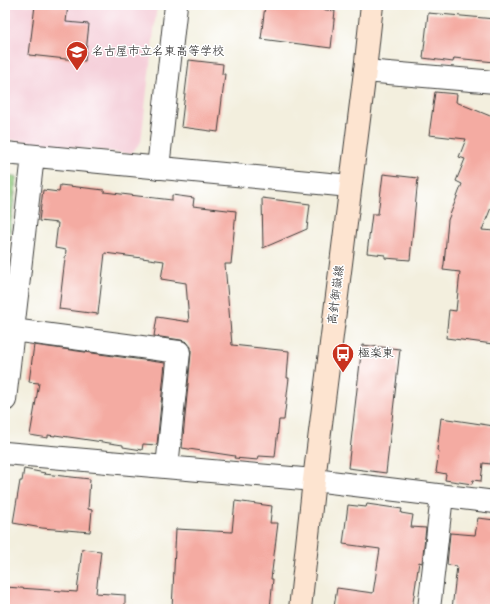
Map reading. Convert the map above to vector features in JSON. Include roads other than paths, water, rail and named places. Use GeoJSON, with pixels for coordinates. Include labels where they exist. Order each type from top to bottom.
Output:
{"type":"FeatureCollection","features":[{"type":"Feature","properties":{"kind":"street"},"geometry":{"type":"LineString","coordinates":[[158,168],[176,5]]}},
{"type":"Feature","properties":{"kind":"street","name":"高針御嶽線"},"geometry":{"type":"LineString","coordinates":[[300,609],[314,480],[372,5]]}},
{"type":"Feature","properties":{"kind":"street"},"geometry":{"type":"LineString","coordinates":[[365,71],[495,82]]}},
{"type":"Feature","properties":{"kind":"street"},"geometry":{"type":"LineString","coordinates":[[5,153],[350,186]]}},
{"type":"Feature","properties":{"kind":"street"},"geometry":{"type":"LineString","coordinates":[[5,400],[9,330],[33,156]]}},
{"type":"Feature","properties":{"kind":"street"},"geometry":{"type":"LineString","coordinates":[[9,330],[179,352],[167,467]]}},
{"type":"Feature","properties":{"kind":"street"},"geometry":{"type":"LineString","coordinates":[[5,453],[314,480],[495,502]]}},
{"type":"Feature","properties":{"kind":"street"},"geometry":{"type":"LineString","coordinates":[[429,609],[442,496]]}},
{"type":"Feature","properties":{"kind":"place","name":"名古屋市立名東高等学校"},"geometry":{"type":"Point","coordinates":[77,72]}},
{"type":"Feature","properties":{"kind":"place","name":"極楽東"},"geometry":{"type":"Point","coordinates":[343,374]}}]}
